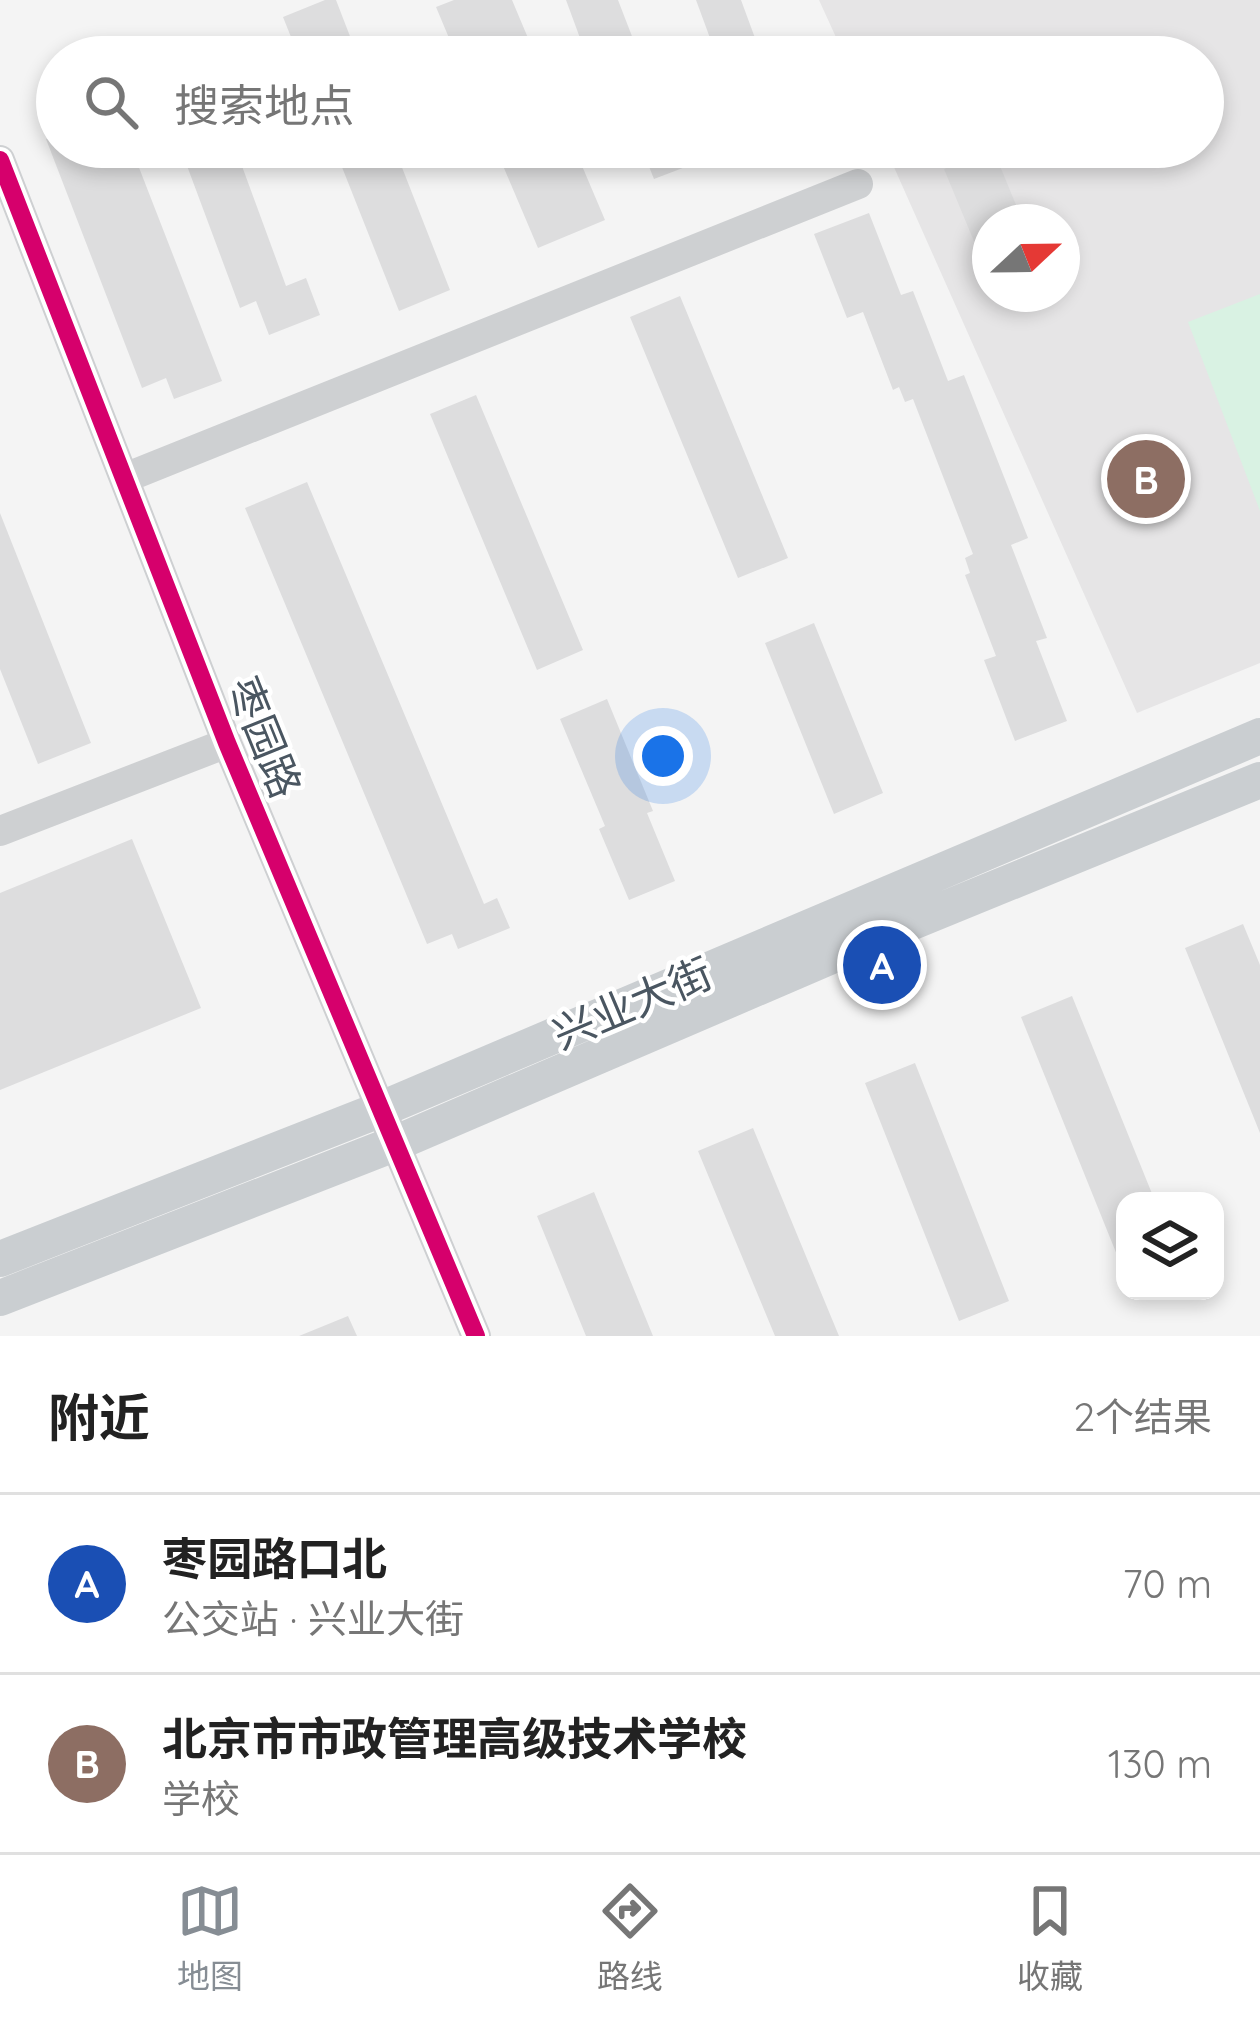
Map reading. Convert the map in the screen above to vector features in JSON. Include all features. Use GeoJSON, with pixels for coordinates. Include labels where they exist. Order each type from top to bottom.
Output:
{"type":"FeatureCollection","features":[{"type":"Feature","properties":{"kind":"main road","name":"兴业大街"},"geometry":{"type":"LineString","coordinates":[[0,1298],[1260,736]]}},
{"type":"Feature","properties":{"kind":"main road","name":"兴业大街"},"geometry":{"type":"LineString","coordinates":[[0,1258],[387,1127],[871,939],[1260,780]]}},
{"type":"Feature","properties":{"kind":"street","name":"枣园路"},"geometry":{"type":"LineString","coordinates":[[0,160],[227,743],[476,1336]]}},
{"type":"Feature","properties":{"kind":"street"},"geometry":{"type":"LineString","coordinates":[[125,478],[858,184]]}},
{"type":"Feature","properties":{"kind":"street"},"geometry":{"type":"LineString","coordinates":[[0,831],[227,743]]}},
{"type":"Feature","properties":{"kind":"shaded area"},"geometry":{"type":"Polygon","coordinates":[[[819,0],[1260,0],[1260,663],[1137,713],[894,168],[1224,168],[1224,36],[835,36],[819,0]]]}},
{"type":"Feature","properties":{"kind":"green space"},"geometry":{"type":"Polygon","coordinates":[[[1260,294],[1260,511],[1188,322],[1260,294]]]}},
{"type":"Feature","properties":{"kind":"building"},"geometry":{"type":"Polygon","coordinates":[[[336,0],[350,36],[291,36],[283,17],[336,0]]]}},
{"type":"Feature","properties":{"kind":"building"},"geometry":{"type":"Polygon","coordinates":[[[454,0],[512,0],[527,36],[448,36],[436,7],[454,0]]]}},
{"type":"Feature","properties":{"kind":"building"},"geometry":{"type":"Polygon","coordinates":[[[566,0],[618,0],[632,36],[579,36],[566,0]]]}},
{"type":"Feature","properties":{"kind":"building"},"geometry":{"type":"Polygon","coordinates":[[[696,0],[741,0],[754,36],[709,36],[696,0]]]}},
{"type":"Feature","properties":{"kind":"building"},"geometry":{"type":"Polygon","coordinates":[[[57,168],[139,168],[222,381],[174,399],[166,378],[142,388],[57,168]]]}},
{"type":"Feature","properties":{"kind":"building"},"geometry":{"type":"Polygon","coordinates":[[[188,168],[243,168],[286,286],[306,278],[320,315],[269,335],[256,301],[240,308],[188,168]]]}},
{"type":"Feature","properties":{"kind":"building"},"geometry":{"type":"Polygon","coordinates":[[[342,168],[402,168],[450,290],[399,311],[342,168]]]}},
{"type":"Feature","properties":{"kind":"building"},"geometry":{"type":"Polygon","coordinates":[[[504,168],[583,168],[605,220],[538,248],[504,168]]]}},
{"type":"Feature","properties":{"kind":"building"},"geometry":{"type":"Polygon","coordinates":[[[650,168],[683,168],[654,179],[650,168]]]}},
{"type":"Feature","properties":{"kind":"building"},"geometry":{"type":"Polygon","coordinates":[[[1001,168],[1016,204],[972,204],[972,237],[944,169],[1001,168]]]}},
{"type":"Feature","properties":{"kind":"building"},"geometry":{"type":"Polygon","coordinates":[[[869,213],[901,295],[913,291],[948,381],[964,375],[1028,538],[1011,545],[1047,638],[1036,641],[1067,721],[1015,741],[984,660],[996,656],[965,575],[970,573],[965,558],[973,554],[913,399],[905,402],[899,387],[893,390],[863,312],[847,318],[814,234],[869,213]]]}},
{"type":"Feature","properties":{"kind":"building"},"geometry":{"type":"Polygon","coordinates":[[[680,296],[788,558],[738,578],[630,317],[680,296]]]}},
{"type":"Feature","properties":{"kind":"building"},"geometry":{"type":"Polygon","coordinates":[[[476,395],[583,650],[537,670],[430,414],[476,395]]]}},
{"type":"Feature","properties":{"kind":"building"},"geometry":{"type":"Polygon","coordinates":[[[307,482],[484,904],[497,898],[510,928],[458,949],[452,934],[427,944],[245,508],[307,482]]]}},
{"type":"Feature","properties":{"kind":"building"},"geometry":{"type":"Polygon","coordinates":[[[0,513],[91,743],[38,764],[0,669],[0,513]]]}},
{"type":"Feature","properties":{"kind":"building"},"geometry":{"type":"Polygon","coordinates":[[[814,623],[883,793],[834,814],[765,643],[814,623]]]}},
{"type":"Feature","properties":{"kind":"building"},"geometry":{"type":"Polygon","coordinates":[[[607,699],[653,811],[647,813],[675,881],[629,900],[599,829],[605,826],[560,719],[607,699]]]}},
{"type":"Feature","properties":{"kind":"building"},"geometry":{"type":"Polygon","coordinates":[[[132,839],[201,1008],[0,1090],[0,893],[132,839]]]}},
{"type":"Feature","properties":{"kind":"building"},"geometry":{"type":"Polygon","coordinates":[[[1243,924],[1260,965],[1260,1133],[1185,948],[1243,924]]]}},
{"type":"Feature","properties":{"kind":"building"},"geometry":{"type":"Polygon","coordinates":[[[1072,996],[1151,1192],[1116,1192],[1116,1253],[1021,1017],[1072,996]]]}},
{"type":"Feature","properties":{"kind":"building"},"geometry":{"type":"Polygon","coordinates":[[[915,1063],[1009,1301],[959,1321],[865,1083],[915,1063]]]}},
{"type":"Feature","properties":{"kind":"building"},"geometry":{"type":"Polygon","coordinates":[[[753,1128],[839,1336],[775,1336],[698,1151],[753,1128]]]}},
{"type":"Feature","properties":{"kind":"building"},"geometry":{"type":"Polygon","coordinates":[[[594,1192],[653,1336],[586,1336],[537,1216],[594,1192]]]}},
{"type":"Feature","properties":{"kind":"building"},"geometry":{"type":"Polygon","coordinates":[[[348,1316],[357,1336],[299,1336],[348,1316]]]}},
{"type":"Feature","properties":{"kind":"cycle path"},"geometry":{"type":"LineString","coordinates":[[0,160],[227,743],[476,1336]]}},
{"type":"Feature","properties":{"kind":"place","name":"北京市市政管理高级技术学校"},"geometry":{"type":"Point","coordinates":[1146,479]}},
{"type":"Feature","properties":{"kind":"place","name":"枣园路口北"},"geometry":{"type":"Point","coordinates":[882,965]}}]}
